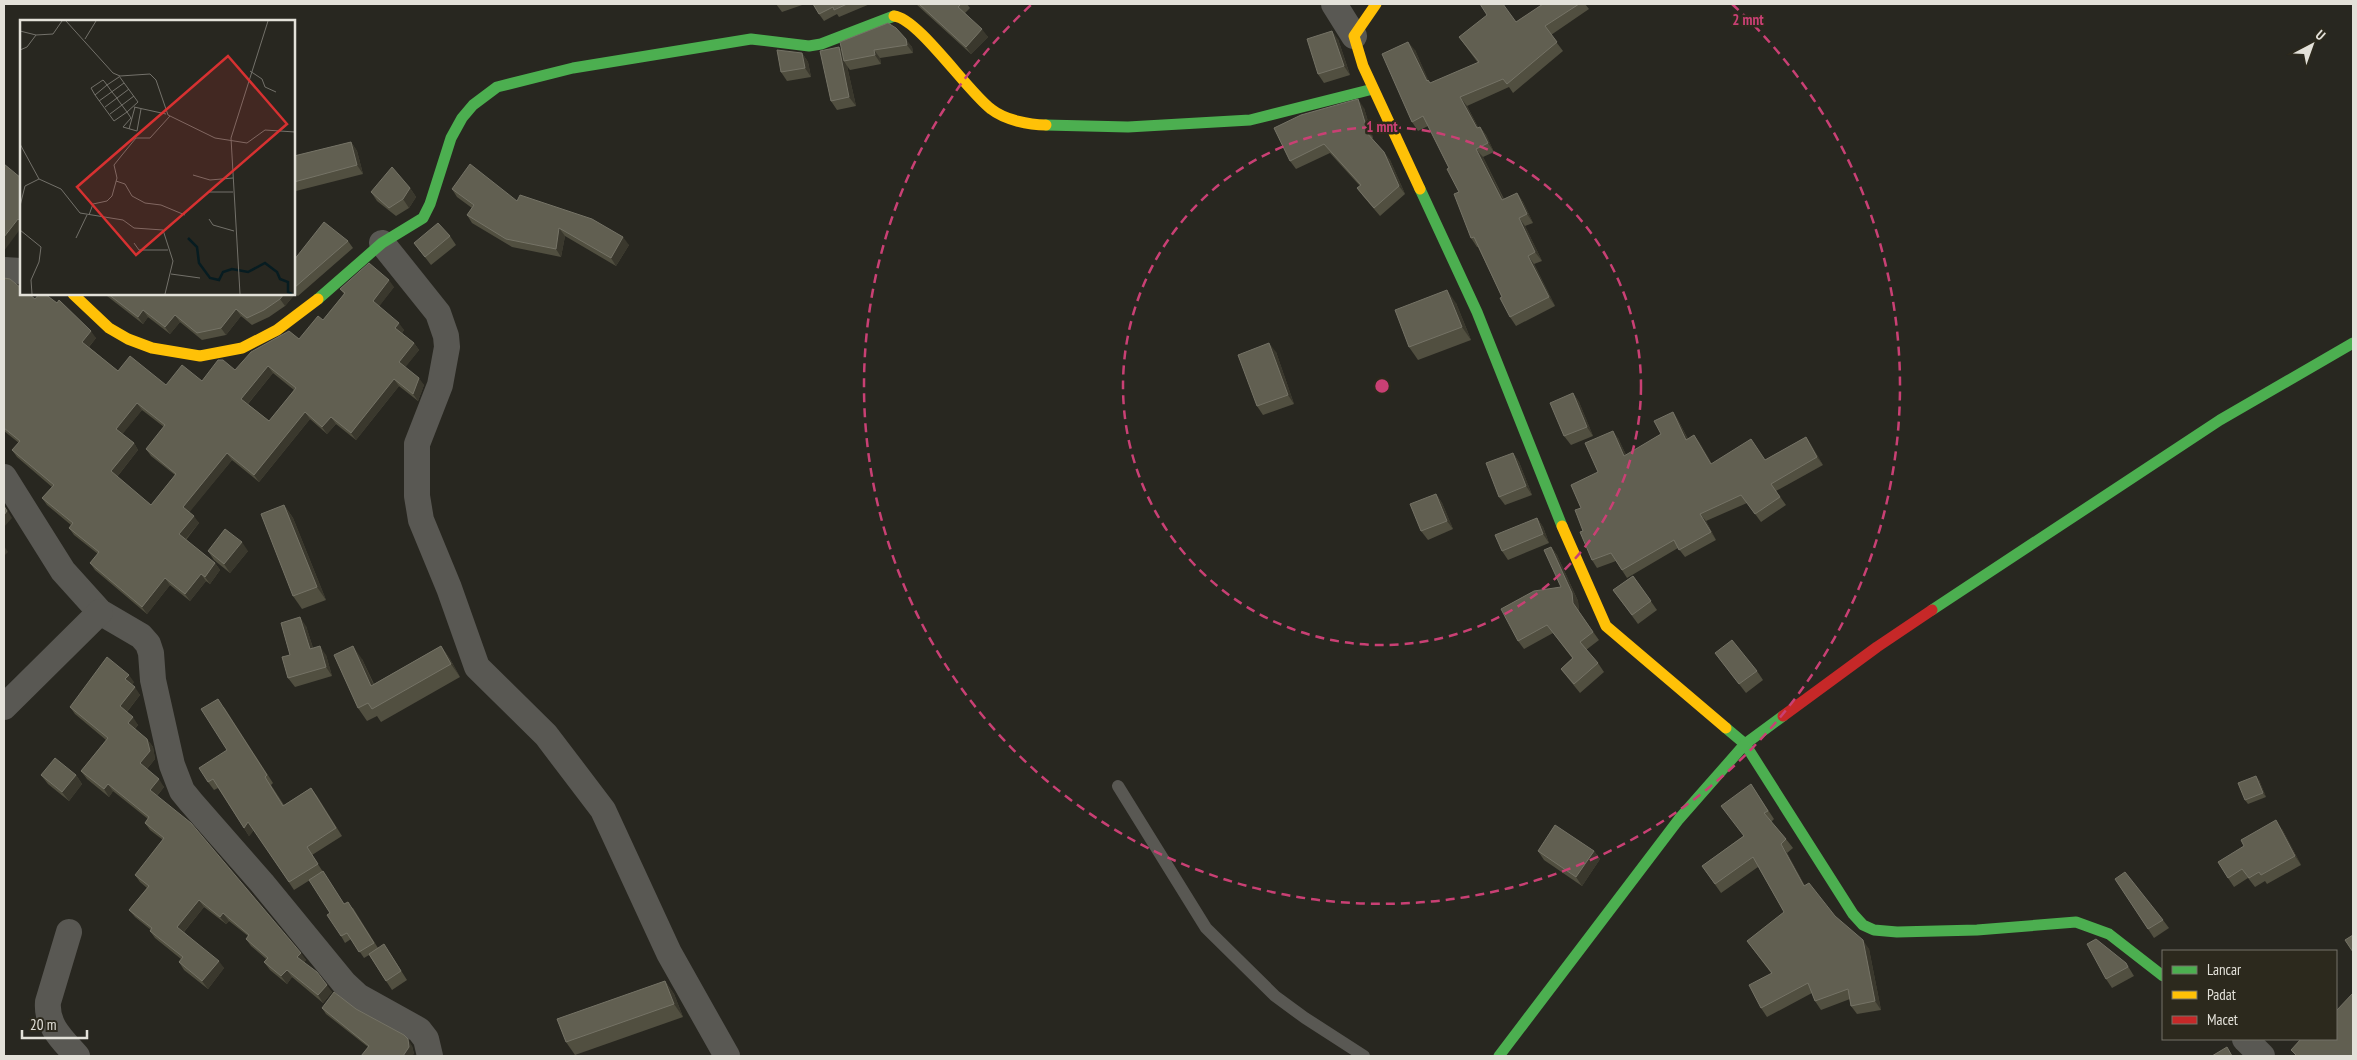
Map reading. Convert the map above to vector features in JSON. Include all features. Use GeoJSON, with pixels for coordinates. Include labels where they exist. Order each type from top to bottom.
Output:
{"type":"FeatureCollection","features":[{"type":"Feature","properties":{"kind":"street"},"geometry":{"type":"LineString","coordinates":[[1334,4],[1354,36],[1363,66],[1373,89],[1477,312],[1558,518],[1606,626],[1746,744],[1853,914],[1863,925],[1874,930],[1897,932],[1977,930],[2076,922],[2109,934],[2162,975]]}},
{"type":"Feature","properties":{"kind":"street"},"geometry":{"type":"LineString","coordinates":[[1354,36],[1376,4]]}},
{"type":"Feature","properties":{"kind":"street"},"geometry":{"type":"LineString","coordinates":[[74,295],[109,328],[128,339],[152,348],[177,354],[200,356],[242,348],[277,330],[302,313],[382,243],[423,218],[430,204],[448,146],[458,124],[473,105],[497,87],[573,68],[750,39],[802,46],[821,44],[897,16],[912,24],[993,112],[1031,124],[1128,127],[1250,120],[1280,114],[1373,89]]}},
{"type":"Feature","properties":{"kind":"street"},"geometry":{"type":"LineString","coordinates":[[382,243],[438,313],[446,336],[448,347],[440,385],[417,444],[417,496],[421,520],[450,588],[476,667],[546,735],[603,810],[669,953],[727,1056]]}},
{"type":"Feature","properties":{"kind":"street"},"geometry":{"type":"LineString","coordinates":[[4,270],[20,271]]}},
{"type":"Feature","properties":{"kind":"street"},"geometry":{"type":"LineString","coordinates":[[1499,1056],[1679,818],[1746,744],[1877,647],[2056,527],[2220,420],[2353,343]]}},
{"type":"Feature","properties":{"kind":"street"},"geometry":{"type":"LineString","coordinates":[[4,477],[54,561],[100,612],[141,636],[148,644],[151,653],[153,680],[172,765],[182,791],[262,883],[344,984],[358,996],[419,1030],[426,1039],[430,1056]]}},
{"type":"Feature","properties":{"kind":"street"},"geometry":{"type":"LineString","coordinates":[[4,707],[100,612]]}},
{"type":"Feature","properties":{"kind":"street"},"geometry":{"type":"LineString","coordinates":[[69,932],[48,1002],[47,1013],[50,1024],[77,1056]]}},
{"type":"Feature","properties":{"kind":"street"},"geometry":{"type":"LineString","coordinates":[[2246,1040],[2262,1056]]}},
{"type":"Feature","properties":{"kind":"lane"},"geometry":{"type":"LineString","coordinates":[[1118,786],[1206,928],[1275,996],[1364,1056]]}},
{"type":"Feature","properties":{"kind":"building"},"geometry":{"type":"Polygon","coordinates":[[[813,4],[847,4],[834,10],[833,7],[819,14],[813,4]]]}},
{"type":"Feature","properties":{"kind":"building"},"geometry":{"type":"Polygon","coordinates":[[[919,4],[961,4],[958,7],[982,29],[966,47],[919,4]]]}},
{"type":"Feature","properties":{"kind":"building"},"geometry":{"type":"Polygon","coordinates":[[[1480,4],[1503,4],[1516,22],[1543,4],[1579,4],[1545,26],[1557,42],[1507,84],[1503,79],[1460,97],[1477,128],[1480,127],[1488,143],[1476,149],[1502,200],[1517,193],[1527,214],[1519,218],[1535,252],[1528,256],[1549,297],[1510,317],[1474,237],[1471,238],[1454,194],[1459,192],[1447,169],[1449,168],[1423,116],[1412,122],[1382,54],[1408,42],[1427,81],[1430,83],[1479,62],[1459,37],[1487,15],[1480,4]]]}},
{"type":"Feature","properties":{"kind":"building"},"geometry":{"type":"Polygon","coordinates":[[[888,23],[896,28],[906,39],[907,45],[874,50],[875,55],[844,61],[840,42],[888,23]]]}},
{"type":"Feature","properties":{"kind":"building"},"geometry":{"type":"Polygon","coordinates":[[[1332,31],[1344,66],[1318,74],[1307,39],[1332,31]]]}},
{"type":"Feature","properties":{"kind":"building"},"geometry":{"type":"Polygon","coordinates":[[[839,47],[849,97],[831,101],[820,51],[839,47]]]}},
{"type":"Feature","properties":{"kind":"building"},"geometry":{"type":"Polygon","coordinates":[[[777,50],[802,53],[805,68],[781,72],[777,50]]]}},
{"type":"Feature","properties":{"kind":"building"},"geometry":{"type":"Polygon","coordinates":[[[1358,99],[1367,129],[1365,131],[1384,152],[1399,186],[1374,208],[1357,188],[1361,185],[1324,144],[1290,161],[1274,128],[1301,115],[1358,99]]]}},
{"type":"Feature","properties":{"kind":"building"},"geometry":{"type":"Polygon","coordinates":[[[351,142],[357,165],[295,182],[295,156],[351,142]]]}},
{"type":"Feature","properties":{"kind":"building"},"geometry":{"type":"Polygon","coordinates":[[[4,164],[20,177],[20,221],[18,219],[4,237],[4,164]]]}},
{"type":"Feature","properties":{"kind":"building"},"geometry":{"type":"Polygon","coordinates":[[[470,164],[517,201],[520,195],[592,219],[623,237],[611,258],[559,228],[556,249],[506,239],[467,215],[474,205],[452,189],[470,164]]]}},
{"type":"Feature","properties":{"kind":"building"},"geometry":{"type":"Polygon","coordinates":[[[392,167],[410,188],[403,199],[389,208],[371,192],[392,167]]]}},
{"type":"Feature","properties":{"kind":"building"},"geometry":{"type":"Polygon","coordinates":[[[324,222],[348,241],[295,287],[295,259],[324,222]]]}},
{"type":"Feature","properties":{"kind":"building"},"geometry":{"type":"Polygon","coordinates":[[[438,223],[450,236],[425,257],[414,243],[438,223]]]}},
{"type":"Feature","properties":{"kind":"building"},"geometry":{"type":"Polygon","coordinates":[[[369,263],[389,280],[373,301],[399,323],[395,328],[414,343],[399,362],[419,378],[413,394],[394,379],[351,433],[331,417],[322,427],[305,412],[254,475],[227,453],[183,507],[194,516],[179,534],[215,563],[205,577],[201,574],[185,594],[165,578],[142,607],[90,563],[99,552],[69,528],[73,523],[42,498],[54,485],[12,450],[20,441],[4,428],[4,278],[10,279],[20,287],[20,295],[30,295],[35,299],[38,295],[46,295],[57,303],[59,300],[91,331],[82,342],[118,371],[130,356],[166,385],[182,365],[202,381],[218,360],[223,360],[235,370],[251,352],[289,331],[299,339],[318,316],[323,320],[345,293],[340,289],[369,263]],[[268,366],[241,399],[269,421],[296,388],[268,366]],[[137,403],[116,429],[134,443],[111,471],[151,505],[176,474],[146,449],[165,425],[137,403]]]}},
{"type":"Feature","properties":{"kind":"building"},"geometry":{"type":"Polygon","coordinates":[[[1447,290],[1462,327],[1409,347],[1395,310],[1447,290]]]}},
{"type":"Feature","properties":{"kind":"building"},"geometry":{"type":"Polygon","coordinates":[[[109,295],[283,295],[264,310],[247,318],[236,309],[221,328],[197,333],[175,315],[165,327],[143,310],[138,317],[109,295]]]}},
{"type":"Feature","properties":{"kind":"building"},"geometry":{"type":"Polygon","coordinates":[[[1269,343],[1288,395],[1257,406],[1238,355],[1269,343]]]}},
{"type":"Feature","properties":{"kind":"building"},"geometry":{"type":"Polygon","coordinates":[[[1573,393],[1587,427],[1564,436],[1550,403],[1573,393]]]}},
{"type":"Feature","properties":{"kind":"building"},"geometry":{"type":"Polygon","coordinates":[[[1673,412],[1686,440],[1694,435],[1711,464],[1751,439],[1765,460],[1806,437],[1817,457],[1771,484],[1780,497],[1755,514],[1741,495],[1700,514],[1711,532],[1679,550],[1674,540],[1622,570],[1611,553],[1592,560],[1580,532],[1583,531],[1575,510],[1581,508],[1571,485],[1598,472],[1585,443],[1613,431],[1624,456],[1661,434],[1654,421],[1673,412]]]}},
{"type":"Feature","properties":{"kind":"building"},"geometry":{"type":"Polygon","coordinates":[[[1513,453],[1526,486],[1499,497],[1486,463],[1513,453]]]}},
{"type":"Feature","properties":{"kind":"building"},"geometry":{"type":"Polygon","coordinates":[[[1436,494],[1447,521],[1421,531],[1410,504],[1436,494]]]}},
{"type":"Feature","properties":{"kind":"building"},"geometry":{"type":"Polygon","coordinates":[[[284,505],[317,587],[293,596],[261,514],[284,505]]]}},
{"type":"Feature","properties":{"kind":"building"},"geometry":{"type":"Polygon","coordinates":[[[1537,518],[1543,534],[1502,551],[1495,535],[1537,518]]]}},
{"type":"Feature","properties":{"kind":"building"},"geometry":{"type":"Polygon","coordinates":[[[225,529],[242,542],[224,564],[208,551],[225,529]]]}},
{"type":"Feature","properties":{"kind":"building"},"geometry":{"type":"Polygon","coordinates":[[[1551,547],[1572,593],[1573,603],[1593,632],[1580,642],[1598,663],[1574,684],[1561,669],[1573,658],[1547,625],[1518,641],[1501,609],[1534,591],[1561,587],[1544,550],[1551,547]]]}},
{"type":"Feature","properties":{"kind":"building"},"geometry":{"type":"Polygon","coordinates":[[[1633,576],[1651,601],[1632,615],[1613,590],[1633,576]]]}},
{"type":"Feature","properties":{"kind":"building"},"geometry":{"type":"Polygon","coordinates":[[[300,617],[310,649],[320,646],[326,667],[288,678],[282,657],[290,655],[281,623],[300,617]]]}},
{"type":"Feature","properties":{"kind":"building"},"geometry":{"type":"Polygon","coordinates":[[[1732,640],[1757,671],[1739,684],[1715,653],[1732,640]]]}},
{"type":"Feature","properties":{"kind":"building"},"geometry":{"type":"Polygon","coordinates":[[[353,646],[371,686],[441,646],[451,664],[372,709],[368,703],[358,708],[334,655],[353,646]]]}},
{"type":"Feature","properties":{"kind":"building"},"geometry":{"type":"Polygon","coordinates":[[[107,657],[129,675],[125,679],[135,687],[120,706],[133,717],[128,723],[147,739],[150,751],[140,763],[159,779],[150,790],[191,823],[301,953],[297,957],[317,972],[327,985],[318,995],[287,970],[281,976],[264,962],[268,958],[246,939],[249,935],[223,913],[220,917],[199,900],[177,927],[219,961],[202,981],[179,962],[183,957],[150,931],[152,928],[129,910],[149,886],[135,875],[164,838],[145,823],[149,817],[108,784],[104,789],[81,771],[108,738],[70,707],[107,657]]]}},
{"type":"Feature","properties":{"kind":"building"},"geometry":{"type":"Polygon","coordinates":[[[218,699],[267,775],[265,777],[283,806],[311,788],[336,828],[307,847],[318,864],[289,882],[248,822],[244,828],[213,779],[208,782],[199,768],[227,750],[201,709],[218,699]]]}},
{"type":"Feature","properties":{"kind":"building"},"geometry":{"type":"Polygon","coordinates":[[[55,758],[76,775],[62,792],[41,775],[55,758]]]}},
{"type":"Feature","properties":{"kind":"building"},"geometry":{"type":"Polygon","coordinates":[[[2256,776],[2263,793],[2245,800],[2238,783],[2256,776]]]}},
{"type":"Feature","properties":{"kind":"building"},"geometry":{"type":"Polygon","coordinates":[[[1751,784],[1768,811],[1764,813],[1786,839],[1781,844],[1804,886],[1809,883],[1835,916],[1863,940],[1875,1001],[1851,1006],[1848,989],[1815,1001],[1808,983],[1761,1008],[1749,985],[1772,973],[1747,941],[1784,912],[1753,857],[1715,884],[1702,866],[1744,836],[1721,806],[1751,784]]]}},
{"type":"Feature","properties":{"kind":"building"},"geometry":{"type":"Polygon","coordinates":[[[2276,820],[2295,856],[2261,875],[2259,872],[2249,878],[2242,869],[2228,878],[2218,862],[2244,846],[2241,840],[2276,820]]]}},
{"type":"Feature","properties":{"kind":"building"},"geometry":{"type":"Polygon","coordinates":[[[1555,825],[1594,851],[1576,877],[1538,851],[1555,825]]]}},
{"type":"Feature","properties":{"kind":"building"},"geometry":{"type":"Polygon","coordinates":[[[323,871],[344,904],[348,902],[374,943],[359,952],[347,933],[341,936],[327,915],[330,913],[309,880],[323,871]]]}},
{"type":"Feature","properties":{"kind":"building"},"geometry":{"type":"Polygon","coordinates":[[[2125,872],[2163,920],[2148,929],[2115,879],[2125,872]]]}},
{"type":"Feature","properties":{"kind":"building"},"geometry":{"type":"Polygon","coordinates":[[[2353,935],[2353,952],[2345,940],[2353,935]]]}},
{"type":"Feature","properties":{"kind":"building"},"geometry":{"type":"Polygon","coordinates":[[[2096,939],[2126,963],[2128,967],[2106,979],[2087,944],[2096,939]]]}},
{"type":"Feature","properties":{"kind":"building"},"geometry":{"type":"Polygon","coordinates":[[[384,944],[401,971],[386,981],[369,954],[384,944]]]}},
{"type":"Feature","properties":{"kind":"building"},"geometry":{"type":"Polygon","coordinates":[[[665,981],[674,1004],[566,1042],[557,1019],[665,981]]]}},
{"type":"Feature","properties":{"kind":"building"},"geometry":{"type":"Polygon","coordinates":[[[334,992],[356,1009],[404,1035],[408,1039],[409,1047],[403,1056],[361,1056],[369,1046],[322,1008],[334,992]]]}},
{"type":"Feature","properties":{"kind":"building"},"geometry":{"type":"Polygon","coordinates":[[[2353,993],[2353,1056],[2297,1056],[2291,1050],[2300,1040],[2337,1040],[2337,1010],[2353,993]]]}},
{"type":"Feature","properties":{"kind":"building"},"geometry":{"type":"Polygon","coordinates":[[[2227,1047],[2232,1056],[2212,1056],[2227,1047]]]}},
{"type":"Feature","properties":{"kind":"traffic: fast"},"geometry":{"type":"LineString","coordinates":[[318,299],[382,243],[423,218],[430,204],[451,138],[462,118],[473,105],[497,87],[573,68],[751,39],[809,46],[821,44],[894,16]]}},
{"type":"Feature","properties":{"kind":"traffic: fast"},"geometry":{"type":"LineString","coordinates":[[1046,125],[1128,127],[1250,120],[1373,89]]}},
{"type":"Feature","properties":{"kind":"traffic: fast"},"geometry":{"type":"LineString","coordinates":[[1420,189],[1477,312],[1562,526]]}},
{"type":"Feature","properties":{"kind":"traffic: fast"},"geometry":{"type":"LineString","coordinates":[[1932,610],[2220,420],[2353,343]]}},
{"type":"Feature","properties":{"kind":"traffic: fast"},"geometry":{"type":"LineString","coordinates":[[1499,1056],[1679,819],[1745,744],[1783,716]]}},
{"type":"Feature","properties":{"kind":"traffic: fast"},"geometry":{"type":"LineString","coordinates":[[1726,728],[1745,744],[1853,914],[1863,925],[1874,930],[1897,932],[1977,930],[2076,922],[2109,934],[2162,975]]}},
{"type":"Feature","properties":{"kind":"traffic: slow"},"geometry":{"type":"LineString","coordinates":[[1376,4],[1354,36],[1363,66],[1420,189]]}},
{"type":"Feature","properties":{"kind":"traffic: slow"},"geometry":{"type":"LineString","coordinates":[[894,16],[904,20],[916,29],[991,109],[1017,121],[1046,125]]}},
{"type":"Feature","properties":{"kind":"traffic: slow"},"geometry":{"type":"LineString","coordinates":[[74,295],[109,328],[128,339],[152,348],[200,356],[242,348],[277,330],[318,299]]}},
{"type":"Feature","properties":{"kind":"traffic: slow"},"geometry":{"type":"LineString","coordinates":[[1562,526],[1606,626],[1726,728]]}},
{"type":"Feature","properties":{"kind":"traffic: jam"},"geometry":{"type":"LineString","coordinates":[[1783,716],[1877,647],[1932,610]]}}]}
